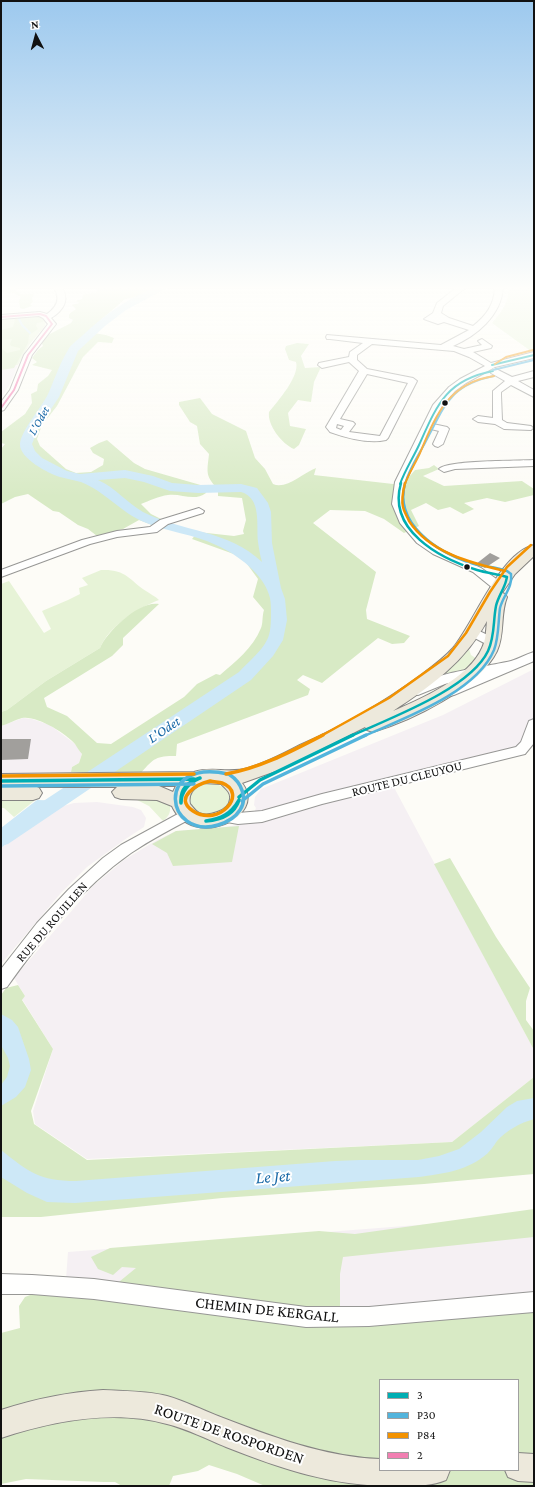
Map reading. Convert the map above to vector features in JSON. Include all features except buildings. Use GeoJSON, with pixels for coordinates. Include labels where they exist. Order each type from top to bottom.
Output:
{"type":"FeatureCollection","features":[{"type":"Feature","properties":{"kind":"main road"},"geometry":{"type":"LineString","coordinates":[[1,781],[194,779],[210,775],[227,779],[251,774],[336,736],[397,701],[448,662],[473,632],[501,581],[512,566],[531,555]]}},
{"type":"Feature","properties":{"kind":"main road"},"geometry":{"type":"LineString","coordinates":[[1,793],[153,792],[164,795],[184,808],[193,818],[206,821],[220,820],[231,814],[239,801],[260,780],[432,699],[473,671],[486,656],[492,642],[496,604],[511,580],[531,555]]}},
{"type":"Feature","properties":{"kind":"main road"},"geometry":{"type":"LineString","coordinates":[[184,808],[180,796],[184,787],[194,779]]}},
{"type":"Feature","properties":{"kind":"main road"},"geometry":{"type":"LineString","coordinates":[[227,779],[236,787],[239,801]]}},
{"type":"Feature","properties":{"kind":"main road","name":"ROUTE DE ROSPORDEN"},"geometry":{"type":"LineString","coordinates":[[1,1424],[38,1412],[68,1406],[121,1403],[143,1405],[167,1410],[279,1452],[318,1464],[374,1473],[399,1474],[427,1471]]}},
{"type":"Feature","properties":{"kind":"main road"},"geometry":{"type":"LineString","coordinates":[[519,1467],[534,1468]]}},
{"type":"Feature","properties":{"kind":"street"},"geometry":{"type":"LineString","coordinates":[[1,408],[14,390],[27,357]]}},
{"type":"Feature","properties":{"kind":"street"},"geometry":{"type":"LineString","coordinates":[[473,357],[534,394]]}},
{"type":"Feature","properties":{"kind":"street"},"geometry":{"type":"LineString","coordinates":[[496,604],[507,578],[501,581],[443,555],[426,545],[408,527],[399,510],[397,499],[399,486],[427,426],[438,405],[448,393],[463,381],[492,368],[526,357]]}},
{"type":"Feature","properties":{"kind":"street"},"geometry":{"type":"LineString","coordinates":[[322,364],[352,359],[357,366],[364,371],[413,381]]}},
{"type":"Feature","properties":{"kind":"street"},"geometry":{"type":"LineString","coordinates":[[364,371],[334,421],[350,424],[344,433],[373,439],[383,438],[417,372]]}},
{"type":"Feature","properties":{"kind":"street"},"geometry":{"type":"LineString","coordinates":[[498,421],[496,418],[498,404],[496,393],[512,380],[534,374]]}},
{"type":"Feature","properties":{"kind":"street"},"geometry":{"type":"LineString","coordinates":[[478,419],[498,421],[506,426],[528,428]]}},
{"type":"Feature","properties":{"kind":"street"},"geometry":{"type":"LineString","coordinates":[[427,426],[444,429],[438,444]]}},
{"type":"Feature","properties":{"kind":"street"},"geometry":{"type":"LineString","coordinates":[[444,469],[454,466],[534,462]]}},
{"type":"Feature","properties":{"kind":"street"},"geometry":{"type":"LineString","coordinates":[[1,574],[40,558],[86,542],[117,534],[147,532],[175,518],[199,512]]}},
{"type":"Feature","properties":{"kind":"street"},"geometry":{"type":"LineString","coordinates":[[473,632],[492,642]]}},
{"type":"Feature","properties":{"kind":"street"},"geometry":{"type":"LineString","coordinates":[[432,699],[534,656]]}},
{"type":"Feature","properties":{"kind":"street"},"geometry":{"type":"LineString","coordinates":[[397,701],[430,684],[473,671],[512,665]]}},
{"type":"Feature","properties":{"kind":"street","name":"ROUTE DU CLEUYOU"},"geometry":{"type":"LineString","coordinates":[[226,817],[247,820],[324,799],[520,751],[532,740],[534,724]]}},
{"type":"Feature","properties":{"kind":"street"},"geometry":{"type":"LineString","coordinates":[[239,801],[252,813],[264,816]]}},
{"type":"Feature","properties":{"kind":"street","name":"RUE DU ROUILLEN"},"geometry":{"type":"LineString","coordinates":[[1,982],[57,912],[89,879],[127,849],[184,808]]}},
{"type":"Feature","properties":{"kind":"street","name":"CHEMIN DE KERGALL"},"geometry":{"type":"LineString","coordinates":[[1,1284],[62,1286],[312,1317],[354,1318],[471,1306],[534,1302]]}},
{"type":"Feature","properties":{"kind":"shaded area"},"geometry":{"type":"Polygon","coordinates":[[[18,365],[10,384],[1,398],[1,366],[18,365]]]}},
{"type":"Feature","properties":{"kind":"shaded area"},"geometry":{"type":"Polygon","coordinates":[[[534,669],[534,743],[389,778],[534,1050],[534,1077],[452,1142],[87,1159],[35,1124],[33,1111],[53,1049],[22,999],[25,996],[14,978],[93,886],[124,860],[157,840],[176,831],[250,823],[256,808],[254,805],[255,797],[261,789],[443,715],[534,669]]]}},
{"type":"Feature","properties":{"kind":"shaded area"},"geometry":{"type":"Polygon","coordinates":[[[23,718],[32,719],[50,725],[75,744],[82,754],[79,763],[72,767],[70,776],[1,775],[1,726],[23,718]]]}},
{"type":"Feature","properties":{"kind":"shaded area"},"geometry":{"type":"Polygon","coordinates":[[[97,802],[133,807],[141,810],[146,818],[144,827],[87,867],[60,894],[1,964],[1,848],[39,819],[60,807],[74,803],[97,802]]]}},
{"type":"Feature","properties":{"kind":"shaded area"},"geometry":{"type":"Polygon","coordinates":[[[534,1216],[534,1293],[497,1295],[340,1312],[66,1279],[68,1252],[534,1216]]]}},
{"type":"Feature","properties":{"kind":"green space"},"geometry":{"type":"Polygon","coordinates":[[[1,357],[22,357],[18,365],[1,366],[1,357]]]}},
{"type":"Feature","properties":{"kind":"green space"},"geometry":{"type":"Polygon","coordinates":[[[1,357],[20,357],[14,368],[1,370],[1,357]]]}},
{"type":"Feature","properties":{"kind":"green space"},"geometry":{"type":"Polygon","coordinates":[[[83,357],[57,406],[42,425],[37,439],[40,446],[66,469],[76,473],[91,472],[103,465],[104,459],[93,453],[90,448],[107,440],[134,463],[145,469],[204,486],[206,493],[197,497],[173,495],[161,496],[141,504],[151,514],[165,521],[155,526],[139,520],[123,529],[97,536],[59,512],[53,511],[28,494],[15,497],[1,504],[1,449],[5,444],[1,443],[1,432],[25,414],[32,403],[31,394],[37,391],[38,384],[48,376],[52,370],[32,365],[37,362],[32,358],[83,357]]]}},
{"type":"Feature","properties":{"kind":"green space"},"geometry":{"type":"Polygon","coordinates":[[[288,357],[301,357],[305,368],[321,367],[314,382],[311,402],[298,400],[288,413],[290,426],[306,429],[299,445],[294,449],[289,447],[276,434],[270,423],[269,417],[269,412],[278,402],[295,374],[296,362],[289,360],[288,357]]]}},
{"type":"Feature","properties":{"kind":"green space"},"geometry":{"type":"Polygon","coordinates":[[[200,398],[212,414],[246,431],[255,458],[265,469],[273,484],[283,485],[289,483],[316,468],[314,475],[402,485],[415,470],[429,468],[434,465],[439,469],[423,476],[444,486],[522,481],[534,489],[534,495],[505,502],[487,498],[464,503],[474,509],[463,514],[450,507],[438,510],[426,503],[411,510],[419,526],[404,533],[384,519],[365,511],[330,510],[313,523],[376,572],[366,610],[367,619],[410,636],[404,643],[392,644],[378,638],[322,683],[303,675],[297,680],[310,689],[308,695],[177,744],[176,756],[160,757],[149,764],[141,773],[71,772],[72,767],[79,763],[82,754],[71,740],[58,730],[35,719],[22,718],[1,726],[1,712],[7,710],[46,681],[100,648],[110,633],[125,618],[143,607],[151,604],[159,604],[123,638],[123,645],[112,656],[44,698],[47,707],[67,716],[97,743],[111,744],[184,697],[197,684],[216,674],[220,675],[248,648],[258,635],[262,626],[264,610],[253,597],[258,579],[242,557],[192,539],[198,532],[234,536],[244,534],[243,531],[246,520],[242,498],[218,496],[218,489],[211,481],[208,473],[209,454],[200,444],[197,426],[190,422],[179,405],[179,402],[200,398]]]}},
{"type":"Feature","properties":{"kind":"green space"},"geometry":{"type":"Polygon","coordinates":[[[101,570],[116,571],[121,573],[159,600],[133,613],[117,625],[104,640],[100,648],[46,681],[7,710],[1,712],[1,584],[9,581],[44,633],[51,629],[42,611],[80,594],[79,588],[88,585],[82,578],[101,570]]]}},
{"type":"Feature","properties":{"kind":"green space"},"geometry":{"type":"Polygon","coordinates":[[[470,643],[472,644],[469,649],[471,655],[477,659],[468,670],[430,681],[470,643]]]}},
{"type":"Feature","properties":{"kind":"green space"},"geometry":{"type":"Polygon","coordinates":[[[209,782],[223,787],[230,794],[231,798],[225,808],[215,814],[198,812],[189,800],[191,793],[197,786],[209,782]]]}},
{"type":"Feature","properties":{"kind":"green space"},"geometry":{"type":"Polygon","coordinates":[[[138,797],[163,801],[170,806],[169,815],[163,821],[149,806],[137,800],[138,797]]]}},
{"type":"Feature","properties":{"kind":"green space"},"geometry":{"type":"Polygon","coordinates":[[[1,800],[34,801],[14,817],[4,808],[1,808],[1,800]]]}},
{"type":"Feature","properties":{"kind":"green space"},"geometry":{"type":"Polygon","coordinates":[[[239,826],[232,862],[173,866],[167,853],[152,844],[176,831],[239,826]]]}},
{"type":"Feature","properties":{"kind":"green space"},"geometry":{"type":"Polygon","coordinates":[[[450,858],[496,937],[530,988],[526,1001],[526,1020],[534,1031],[534,1050],[434,864],[450,858]]]}},
{"type":"Feature","properties":{"kind":"green space"},"geometry":{"type":"Polygon","coordinates":[[[18,985],[25,996],[22,1000],[53,1049],[31,1111],[34,1124],[87,1160],[452,1142],[534,1077],[534,1174],[424,1184],[222,1198],[41,1217],[1,1217],[1,995],[6,988],[18,985]]]}},
{"type":"Feature","properties":{"kind":"green space"},"geometry":{"type":"Polygon","coordinates":[[[534,1209],[534,1237],[343,1257],[340,1274],[340,1312],[534,1311],[534,1486],[265,1486],[237,1474],[209,1465],[198,1471],[173,1476],[169,1486],[122,1486],[115,1482],[26,1479],[1,1484],[1,1333],[20,1328],[19,1306],[25,1297],[43,1290],[114,1286],[136,1268],[122,1267],[113,1275],[98,1269],[91,1257],[110,1248],[319,1231],[355,1234],[534,1209]]]}},
{"type":"Feature","properties":{"kind":"water"},"geometry":{"type":"Polygon","coordinates":[[[37,800],[71,801],[39,819],[1,848],[1,828],[37,800]]]}},
{"type":"Feature","properties":{"kind":"water"},"geometry":{"type":"Polygon","coordinates":[[[1,1014],[12,1020],[18,1027],[29,1059],[31,1070],[25,1087],[16,1097],[1,1106],[1,1085],[7,1077],[10,1066],[8,1058],[1,1045],[1,1014]]]}},
{"type":"Feature","properties":{"kind":"water","name":"Le Jet"},"geometry":{"type":"Polygon","coordinates":[[[534,1098],[534,1119],[509,1130],[483,1157],[461,1169],[427,1176],[75,1203],[47,1202],[27,1193],[1,1177],[1,1150],[35,1174],[63,1181],[335,1161],[418,1160],[439,1156],[459,1149],[481,1132],[507,1107],[517,1101],[534,1098]]]}},
{"type":"Feature","properties":{"kind":"waterway","name":"L'Odet"},"geometry":{"type":"LineString","coordinates":[[1,839],[245,676],[267,652],[275,640],[279,620],[278,599],[274,588],[265,543],[264,512],[261,503],[252,491],[241,488],[198,489],[170,487],[148,479],[125,474],[80,478],[63,474],[38,461],[29,453],[26,444],[33,427],[53,397],[70,357]]}},
{"type":"Feature","properties":{"kind":"waterway","name":"L'Odet"},"geometry":{"type":"LineString","coordinates":[[84,479],[103,487],[137,514],[150,520],[220,541],[243,553],[256,564],[272,586]]}},
{"type":"Feature","properties":{"kind":"transit line","name":"2"},"geometry":{"type":"LineString","coordinates":[[1,408],[14,390],[27,357]]}},
{"type":"Feature","properties":{"kind":"transit line","name":"P84"},"geometry":{"type":"LineString","coordinates":[[495,364],[505,357]]}},
{"type":"Feature","properties":{"kind":"transit line","name":"3"},"geometry":{"type":"LineString","coordinates":[[492,365],[524,357]]}},
{"type":"Feature","properties":{"kind":"transit line","name":"P30"},"geometry":{"type":"LineString","coordinates":[[493,370],[534,360]]}},
{"type":"Feature","properties":{"kind":"transit line","name":"3"},"geometry":{"type":"LineString","coordinates":[[239,797],[260,780],[440,694],[465,678],[484,658],[489,649],[493,636],[497,602],[507,577],[467,567],[429,547],[421,541],[404,522],[399,512],[398,501],[400,484],[405,472],[433,413],[442,399],[452,388],[462,381],[493,371]]}},
{"type":"Feature","properties":{"kind":"transit line","name":"P30"},"geometry":{"type":"LineString","coordinates":[[242,801],[263,784],[443,699],[469,682],[489,659],[497,640],[500,610],[511,583],[511,574],[503,569],[471,563],[434,545],[422,536],[413,526],[406,515],[403,502],[404,488],[409,474],[446,403],[461,388],[481,379],[494,376]]}},
{"type":"Feature","properties":{"kind":"transit line","name":"P84"},"geometry":{"type":"LineString","coordinates":[[494,376],[482,378],[465,385],[455,392],[445,403],[432,425],[408,476],[403,491],[402,503],[404,512],[412,525],[422,536],[434,545],[461,558],[505,571]]}},
{"type":"Feature","properties":{"kind":"transit line","name":"P84"},"geometry":{"type":"LineString","coordinates":[[226,774],[248,769],[268,762],[336,729],[389,698],[437,665],[457,646],[507,567],[531,545]]}},
{"type":"Feature","properties":{"kind":"transit line","name":"P30"},"geometry":{"type":"LineString","coordinates":[[228,774],[221,772],[196,773],[182,780],[175,796],[176,804],[181,815],[190,823],[201,826],[214,826],[226,822],[236,816],[242,806],[243,794],[239,783],[230,775]]}},
{"type":"Feature","properties":{"kind":"transit line","name":"P84"},"geometry":{"type":"LineString","coordinates":[[1,776],[194,774]]}},
{"type":"Feature","properties":{"kind":"transit line","name":"3"},"geometry":{"type":"LineString","coordinates":[[181,803],[180,798],[185,786],[200,778]]}},
{"type":"Feature","properties":{"kind":"transit line","name":"3"},"geometry":{"type":"LineString","coordinates":[[181,803],[182,794],[186,788],[192,782],[200,778]]}},
{"type":"Feature","properties":{"kind":"transit line","name":"3"},"geometry":{"type":"LineString","coordinates":[[1,781],[194,779]]}},
{"type":"Feature","properties":{"kind":"transit line","name":"P84"},"geometry":{"type":"LineString","coordinates":[[210,781],[223,783],[231,789],[233,796],[231,804],[225,810],[217,815],[206,816],[194,812],[188,807],[185,802],[185,797],[198,785],[210,781]]}},
{"type":"Feature","properties":{"kind":"transit line","name":"P30"},"geometry":{"type":"LineString","coordinates":[[1,786],[194,784]]}},
{"type":"Feature","properties":{"kind":"transit line","name":"3"},"geometry":{"type":"LineString","coordinates":[[206,821],[217,820],[227,816],[235,810],[239,800]]}},
{"type":"Feature","properties":{"kind":"transit line","name":"3"},"geometry":{"type":"LineString","coordinates":[[206,821],[222,818],[230,813],[239,800]]}}]}
